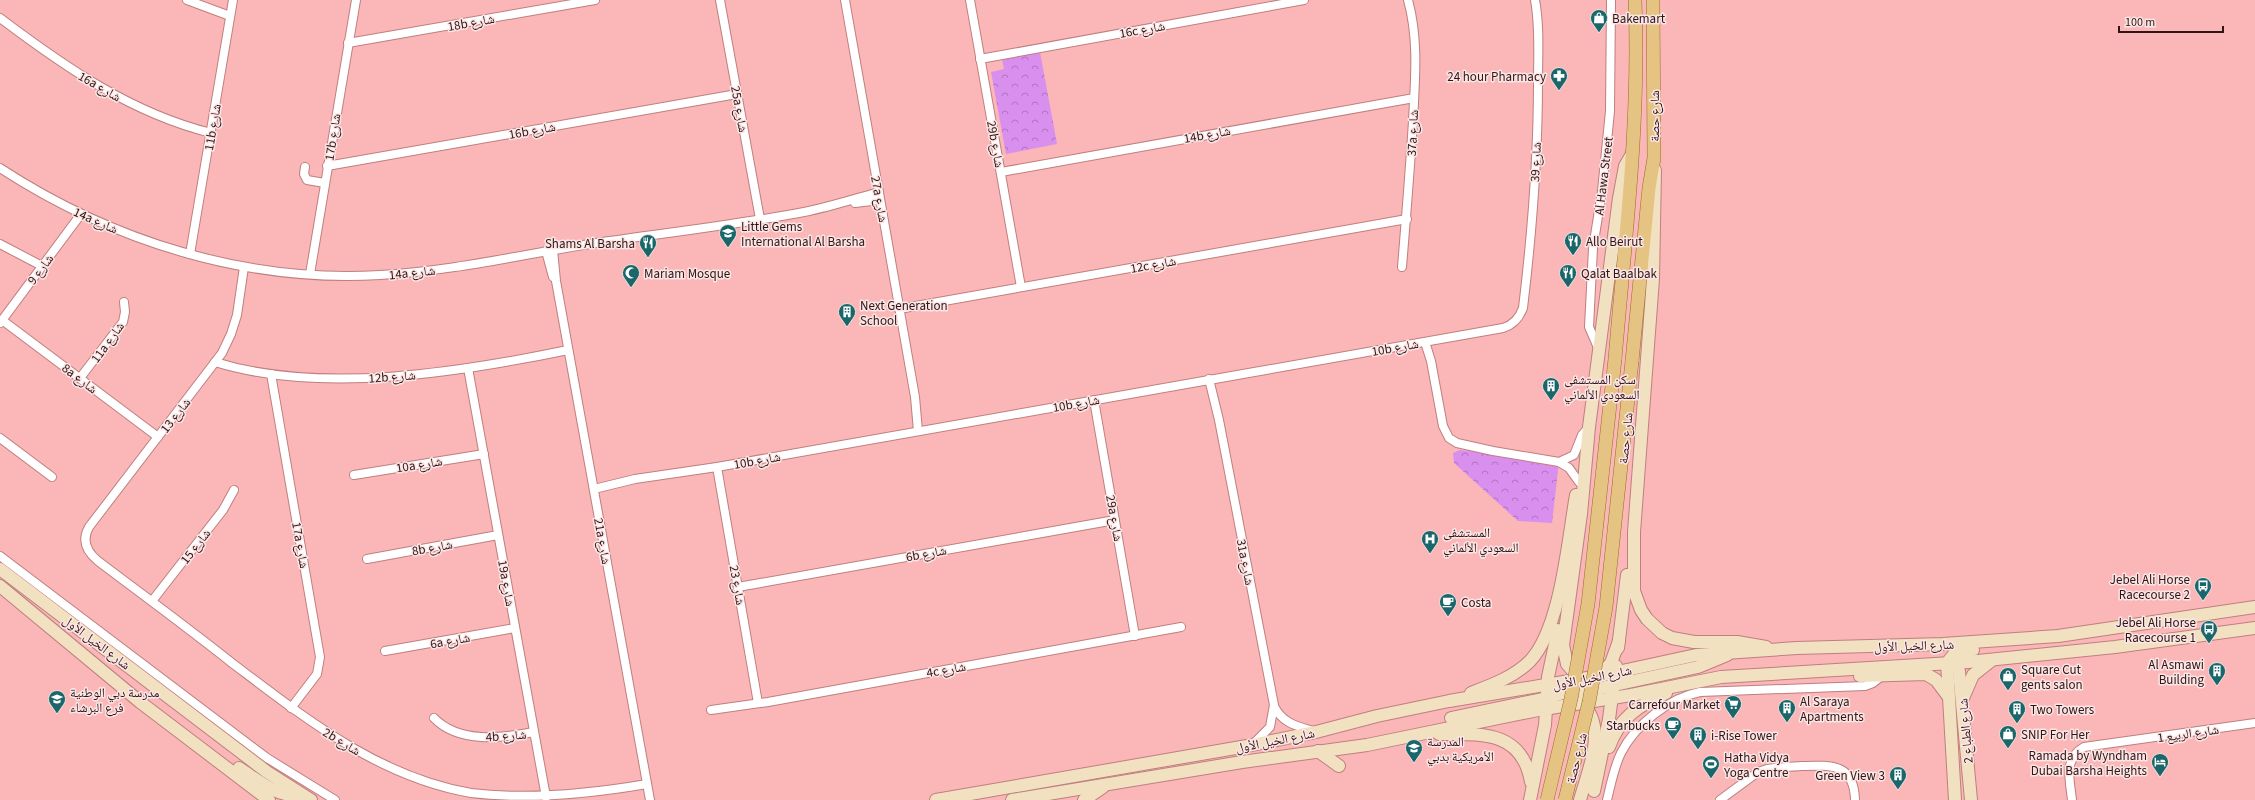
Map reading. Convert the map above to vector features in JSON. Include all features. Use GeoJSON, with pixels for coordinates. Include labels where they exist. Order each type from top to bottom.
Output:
{"type":"FeatureCollection","features":[{"type":"Feature","properties":{"kind":"main road","name":"شارع حصة"},"geometry":{"type":"LineString","coordinates":[[1547,800],[1571,699],[1588,604],[1615,359],[1632,154],[1637,39],[1635,0]]}},
{"type":"Feature","properties":{"kind":"main road","name":"شارع حصة"},"geometry":{"type":"LineString","coordinates":[[1565,800],[1589,702],[1606,607],[1649,188],[1654,158],[1653,0]]}},
{"type":"Feature","properties":{"kind":"main road"},"geometry":{"type":"LineString","coordinates":[[1632,154],[1625,166],[1621,186],[1598,350],[1587,443],[1581,514],[1570,590],[1564,653],[1572,672],[1587,684],[1614,694],[1729,654]]}},
{"type":"Feature","properties":{"kind":"main road"},"geometry":{"type":"LineString","coordinates":[[1654,158],[1656,199],[1651,317],[1634,532],[1634,591],[1641,610],[1654,626],[1672,638],[1682,641],[1750,643],[1775,650]]}},
{"type":"Feature","properties":{"kind":"main road"},"geometry":{"type":"LineString","coordinates":[[1449,702],[1494,684],[1513,674],[1529,662],[1542,645],[1553,618],[1578,482],[1587,443]]}},
{"type":"Feature","properties":{"kind":"main road"},"geometry":{"type":"LineString","coordinates":[[1593,796],[1614,694],[1614,673],[1634,532]]}},
{"type":"Feature","properties":{"kind":"main road","name":"شارع الخيل الأول"},"geometry":{"type":"LineString","coordinates":[[0,569],[180,705],[294,796]]}},
{"type":"Feature","properties":{"kind":"main road","name":"شارع الخيل الأول"},"geometry":{"type":"LineString","coordinates":[[1,587],[202,750],[269,800]]}},
{"type":"Feature","properties":{"kind":"main road"},"geometry":{"type":"LineString","coordinates":[[1531,795],[1558,632],[1570,590]]}},
{"type":"Feature","properties":{"kind":"main road","name":"شارع الخيل الأول"},"geometry":{"type":"LineString","coordinates":[[936,800],[1250,745],[1316,732],[1377,716],[1449,702],[1548,686],[1587,684],[1599,676],[1696,655],[1775,650],[1939,645],[2058,636],[2255,607]]}},
{"type":"Feature","properties":{"kind":"main road","name":"شارع الخيل الأول"},"geometry":{"type":"LineString","coordinates":[[1574,696],[1614,694],[1686,685],[1720,677],[1753,673],[1866,668],[1952,660],[1971,656],[1994,659],[2115,647],[2255,628]]}},
{"type":"Feature","properties":{"kind":"main road"},"geometry":{"type":"LineString","coordinates":[[1971,656],[2033,645],[2058,636]]}},
{"type":"Feature","properties":{"kind":"main road"},"geometry":{"type":"LineString","coordinates":[[1599,676],[1611,663],[1619,641]]}},
{"type":"Feature","properties":{"kind":"main road"},"geometry":{"type":"LineString","coordinates":[[1939,645],[1952,660]]}},
{"type":"Feature","properties":{"kind":"main road"},"geometry":{"type":"LineString","coordinates":[[1866,668],[1884,659],[1937,655],[1940,650],[1939,645]]}},
{"type":"Feature","properties":{"kind":"main road"},"geometry":{"type":"LineString","coordinates":[[1962,701],[1966,687],[1973,675],[1982,666],[1994,659]]}},
{"type":"Feature","properties":{"kind":"main road","name":"شارع الطباع 2"},"geometry":{"type":"LineString","coordinates":[[1952,660],[1949,697],[1955,800]]}},
{"type":"Feature","properties":{"kind":"main road","name":"شارع الطباع 2"},"geometry":{"type":"LineString","coordinates":[[1952,660],[1962,701],[1971,800]]}},
{"type":"Feature","properties":{"kind":"main road"},"geometry":{"type":"LineString","coordinates":[[1836,670],[1853,676],[1926,674],[1936,680],[1949,697]]}},
{"type":"Feature","properties":{"kind":"main road"},"geometry":{"type":"LineString","coordinates":[[1378,742],[1398,732],[1420,724],[1547,703],[1574,696],[1587,684]]}},
{"type":"Feature","properties":{"kind":"main road"},"geometry":{"type":"LineString","coordinates":[[1593,796],[1613,736],[1625,719],[1645,702],[1686,685]]}},
{"type":"Feature","properties":{"kind":"main road"},"geometry":{"type":"LineString","coordinates":[[1548,686],[1574,696],[1591,713],[1596,730],[1594,746],[1580,800]]}},
{"type":"Feature","properties":{"kind":"main road"},"geometry":{"type":"LineString","coordinates":[[177,690],[180,705]]}},
{"type":"Feature","properties":{"kind":"main road","name":"شارع الخيل الأول"},"geometry":{"type":"LineString","coordinates":[[1012,800],[1242,762],[1378,742],[1547,703]]}},
{"type":"Feature","properties":{"kind":"main road"},"geometry":{"type":"LineString","coordinates":[[1427,731],[1437,734],[1481,734],[1504,740],[1516,750],[1526,762],[1531,795]]}},
{"type":"Feature","properties":{"kind":"main road"},"geometry":{"type":"LineString","coordinates":[[202,750],[226,760],[275,793],[294,796]]}},
{"type":"Feature","properties":{"kind":"main road"},"geometry":{"type":"LineString","coordinates":[[1318,751],[1339,766]]}},
{"type":"Feature","properties":{"kind":"main road"},"geometry":{"type":"LineString","coordinates":[[220,764],[254,800]]}},
{"type":"Feature","properties":{"kind":"main road"},"geometry":{"type":"LineString","coordinates":[[1084,800],[1107,785]]}},
{"type":"Feature","properties":{"kind":"main road"},"geometry":{"type":"LineString","coordinates":[[1040,795],[1052,800]]}},
{"type":"Feature","properties":{"kind":"street"},"geometry":{"type":"LineString","coordinates":[[187,0],[230,16]]}},
{"type":"Feature","properties":{"kind":"street","name":"11b شارع"},"geometry":{"type":"LineString","coordinates":[[190,254],[233,0]]}},
{"type":"Feature","properties":{"kind":"street","name":"17b شارع"},"geometry":{"type":"LineString","coordinates":[[310,274],[356,0]]}},
{"type":"Feature","properties":{"kind":"street","name":"18b شارع"},"geometry":{"type":"LineString","coordinates":[[348,43],[595,0]]}},
{"type":"Feature","properties":{"kind":"street","name":"25a شارع"},"geometry":{"type":"LineString","coordinates":[[720,0],[760,219]]}},
{"type":"Feature","properties":{"kind":"street","name":"27a شارع"},"geometry":{"type":"LineString","coordinates":[[845,0],[922,430]]}},
{"type":"Feature","properties":{"kind":"street","name":"29b شارع"},"geometry":{"type":"LineString","coordinates":[[970,0],[1021,287]]}},
{"type":"Feature","properties":{"kind":"street","name":"16c شارع"},"geometry":{"type":"LineString","coordinates":[[980,58],[1304,0]]}},
{"type":"Feature","properties":{"kind":"street","name":"37a شارع"},"geometry":{"type":"LineString","coordinates":[[1402,267],[1407,219],[1416,52],[1414,29],[1408,0]]}},
{"type":"Feature","properties":{"kind":"street","name":"شارع 39"},"geometry":{"type":"LineString","coordinates":[[1515,322],[1523,308],[1534,176],[1538,94],[1538,29],[1535,0]]}},
{"type":"Feature","properties":{"kind":"street","name":"Al Hawa Street"},"geometry":{"type":"LineString","coordinates":[[1598,350],[1589,327],[1593,248],[1602,191],[1610,111],[1611,0]]}},
{"type":"Feature","properties":{"kind":"street","name":"16a شارع"},"geometry":{"type":"LineString","coordinates":[[0,18],[53,57],[110,93],[166,119],[211,133]]}},
{"type":"Feature","properties":{"kind":"street","name":"16b شارع"},"geometry":{"type":"LineString","coordinates":[[327,166],[737,94]]}},
{"type":"Feature","properties":{"kind":"street","name":"14b شارع"},"geometry":{"type":"LineString","coordinates":[[1000,172],[1414,98]]}},
{"type":"Feature","properties":{"kind":"street"},"geometry":{"type":"LineString","coordinates":[[305,167],[304,174],[307,180],[325,183]]}},
{"type":"Feature","properties":{"kind":"street","name":"14a شارع"},"geometry":{"type":"LineString","coordinates":[[0,168],[40,193],[81,214],[136,237],[190,254],[244,267],[310,274],[377,275],[416,272],[760,219],[879,196]]}},
{"type":"Feature","properties":{"kind":"street","name":"شارع 9"},"geometry":{"type":"LineString","coordinates":[[1,321],[81,214]]}},
{"type":"Feature","properties":{"kind":"street","name":"12c شارع"},"geometry":{"type":"LineString","coordinates":[[899,308],[1407,219]]}},
{"type":"Feature","properties":{"kind":"street"},"geometry":{"type":"LineString","coordinates":[[0,244],[42,266]]}},
{"type":"Feature","properties":{"kind":"street","name":"21a شارع"},"geometry":{"type":"LineString","coordinates":[[550,251],[650,800]]}},
{"type":"Feature","properties":{"kind":"street","name":"شارع 13"},"geometry":{"type":"LineString","coordinates":[[88,552],[85,544],[87,531],[216,362],[227,344],[235,324],[244,267]]}},
{"type":"Feature","properties":{"kind":"street","name":"11a شارع"},"geometry":{"type":"LineString","coordinates":[[80,378],[123,322],[125,312],[124,302]]}},
{"type":"Feature","properties":{"kind":"street","name":"8a شارع"},"geometry":{"type":"LineString","coordinates":[[1,321],[158,437]]}},
{"type":"Feature","properties":{"kind":"street","name":"10b شارع"},"geometry":{"type":"LineString","coordinates":[[593,486],[717,467],[1503,328],[1515,322]]}},
{"type":"Feature","properties":{"kind":"street"},"geometry":{"type":"LineString","coordinates":[[1428,341],[1442,426],[1452,440],[1493,451],[1559,462],[1569,468],[1578,482]]}},
{"type":"Feature","properties":{"kind":"street","name":"12b شارع"},"geometry":{"type":"LineString","coordinates":[[216,362],[243,370],[271,374],[383,378],[468,368],[568,350]]}},
{"type":"Feature","properties":{"kind":"street","name":"19a شارع"},"geometry":{"type":"LineString","coordinates":[[468,368],[546,797]]}},
{"type":"Feature","properties":{"kind":"street","name":"17a شارع"},"geometry":{"type":"LineString","coordinates":[[271,374],[320,657],[317,674],[291,708]]}},
{"type":"Feature","properties":{"kind":"street","name":"31a شارع"},"geometry":{"type":"LineString","coordinates":[[1212,379],[1274,705],[1280,715],[1287,721],[1316,732]]}},
{"type":"Feature","properties":{"kind":"street","name":"29a شارع"},"geometry":{"type":"LineString","coordinates":[[1094,400],[1135,636]]}},
{"type":"Feature","properties":{"kind":"street"},"geometry":{"type":"LineString","coordinates":[[1559,462],[1574,455],[1582,435],[1589,427]]}},
{"type":"Feature","properties":{"kind":"street"},"geometry":{"type":"LineString","coordinates":[[0,438],[52,477]]}},
{"type":"Feature","properties":{"kind":"street","name":"10a شارع"},"geometry":{"type":"LineString","coordinates":[[354,475],[484,454]]}},
{"type":"Feature","properties":{"kind":"street","name":"شارع 23"},"geometry":{"type":"LineString","coordinates":[[717,467],[758,703]]}},
{"type":"Feature","properties":{"kind":"street","name":"شارع 15"},"geometry":{"type":"LineString","coordinates":[[152,601],[223,510],[234,490]]}},
{"type":"Feature","properties":{"kind":"street","name":"6b شارع"},"geometry":{"type":"LineString","coordinates":[[738,587],[1115,520]]}},
{"type":"Feature","properties":{"kind":"street","name":"8b شارع"},"geometry":{"type":"LineString","coordinates":[[367,559],[498,535]]}},
{"type":"Feature","properties":{"kind":"street","name":"2b شارع"},"geometry":{"type":"LineString","coordinates":[[88,552],[291,708],[345,744],[393,770],[416,780],[479,794],[546,797],[584,794],[647,784]]}},
{"type":"Feature","properties":{"kind":"street"},"geometry":{"type":"LineString","coordinates":[[0,556],[272,762],[335,800]]}},
{"type":"Feature","properties":{"kind":"street","name":"4c شارع"},"geometry":{"type":"LineString","coordinates":[[711,710],[758,703],[1181,627]]}},
{"type":"Feature","properties":{"kind":"street","name":"6a شارع"},"geometry":{"type":"LineString","coordinates":[[384,652],[515,628]]}},
{"type":"Feature","properties":{"kind":"street"},"geometry":{"type":"LineString","coordinates":[[1607,800],[1617,763],[1630,738],[1656,714],[1684,696],[1700,692],[1865,686],[1873,683],[1883,675]]}},
{"type":"Feature","properties":{"kind":"street","name":"31a شارع"},"geometry":{"type":"LineString","coordinates":[[1250,745],[1260,739],[1270,727],[1274,705]]}},
{"type":"Feature","properties":{"kind":"street","name":"4b شارع"},"geometry":{"type":"LineString","coordinates":[[434,718],[454,730],[480,737],[499,738],[534,732]]}},
{"type":"Feature","properties":{"kind":"street","name":"شارع الربيع 1"},"geometry":{"type":"LineString","coordinates":[[2072,800],[2069,767],[2074,755],[2084,747],[2255,723]]}},
{"type":"Feature","properties":{"kind":"street"},"geometry":{"type":"LineString","coordinates":[[1720,800],[1758,772],[1767,769],[1825,766],[1837,768],[1848,775],[1854,787],[1855,800]]}},
{"type":"Feature","properties":{"kind":"green space"},"geometry":{"type":"Polygon","coordinates":[[[1040,52],[1057,144],[1006,154],[991,72],[1004,69],[1002,59],[1040,52]]]}},
{"type":"Feature","properties":{"kind":"green space"},"geometry":{"type":"Polygon","coordinates":[[[1460,450],[1559,462],[1552,523],[1518,521],[1454,463],[1453,453],[1460,450]]]}},
{"type":"Feature","properties":{"kind":"place","name":"Bakemart"},"geometry":{"type":"Point","coordinates":[1599,33]}},
{"type":"Feature","properties":{"kind":"place","name":"24 hour Pharmacy"},"geometry":{"type":"Point","coordinates":[1559,91]}},
{"type":"Feature","properties":{"kind":"place","name":"Little Gems International Al Barsha"},"geometry":{"type":"Point","coordinates":[728,248]}},
{"type":"Feature","properties":{"kind":"place","name":"Allo Beirut"},"geometry":{"type":"Point","coordinates":[1573,256]}},
{"type":"Feature","properties":{"kind":"place","name":"Shams Al Barsha"},"geometry":{"type":"Point","coordinates":[648,258]}},
{"type":"Feature","properties":{"kind":"place","name":"Mariam Mosque"},"geometry":{"type":"Point","coordinates":[631,288]}},
{"type":"Feature","properties":{"kind":"place","name":"Qalat Baalbak"},"geometry":{"type":"Point","coordinates":[1568,288]}},
{"type":"Feature","properties":{"kind":"place","name":"Next Generation School"},"geometry":{"type":"Point","coordinates":[847,327]}},
{"type":"Feature","properties":{"kind":"place","name":"سكن المستشفى السعودي الألماني"},"geometry":{"type":"Point","coordinates":[1551,401]}},
{"type":"Feature","properties":{"kind":"place","name":"المستشفى السعودي الألماني"},"geometry":{"type":"Point","coordinates":[1430,554]}},
{"type":"Feature","properties":{"kind":"place","name":"Jebel Ali Horse Racecourse 2"},"geometry":{"type":"Point","coordinates":[2203,601]}},
{"type":"Feature","properties":{"kind":"place","name":"Costa"},"geometry":{"type":"Point","coordinates":[1448,617]}},
{"type":"Feature","properties":{"kind":"place","name":"Jebel Ali Horse Racecourse 1"},"geometry":{"type":"Point","coordinates":[2209,644]}},
{"type":"Feature","properties":{"kind":"place","name":"Al Asmawi Building"},"geometry":{"type":"Point","coordinates":[2217,686]}},
{"type":"Feature","properties":{"kind":"place","name":"Square Cut gents salon"},"geometry":{"type":"Point","coordinates":[2008,691]}},
{"type":"Feature","properties":{"kind":"place","name":"مدرسة دبي الوطنية فرع البرشاء"},"geometry":{"type":"Point","coordinates":[57,714]}},
{"type":"Feature","properties":{"kind":"place","name":"Carrefour Market"},"geometry":{"type":"Point","coordinates":[1733,719]}},
{"type":"Feature","properties":{"kind":"place","name":"Al Saraya Apartments"},"geometry":{"type":"Point","coordinates":[1787,723]}},
{"type":"Feature","properties":{"kind":"place","name":"Two Towers"},"geometry":{"type":"Point","coordinates":[2017,724]}},
{"type":"Feature","properties":{"kind":"place","name":"Starbucks"},"geometry":{"type":"Point","coordinates":[1673,740]}},
{"type":"Feature","properties":{"kind":"place","name":"SNIP For Her"},"geometry":{"type":"Point","coordinates":[2008,749]}},
{"type":"Feature","properties":{"kind":"place","name":"i-Rise Tower"},"geometry":{"type":"Point","coordinates":[1698,750]}},
{"type":"Feature","properties":{"kind":"place","name":"المدرسة الأمريكية بدبي"},"geometry":{"type":"Point","coordinates":[1414,763]}},
{"type":"Feature","properties":{"kind":"place","name":"Ramada by Wyndham Dubai Barsha Heights"},"geometry":{"type":"Point","coordinates":[2160,777]}},
{"type":"Feature","properties":{"kind":"place","name":"Hatha Vidya Yoga Centre"},"geometry":{"type":"Point","coordinates":[1711,779]}},
{"type":"Feature","properties":{"kind":"place","name":"Green View 3"},"geometry":{"type":"Point","coordinates":[1898,790]}}]}
